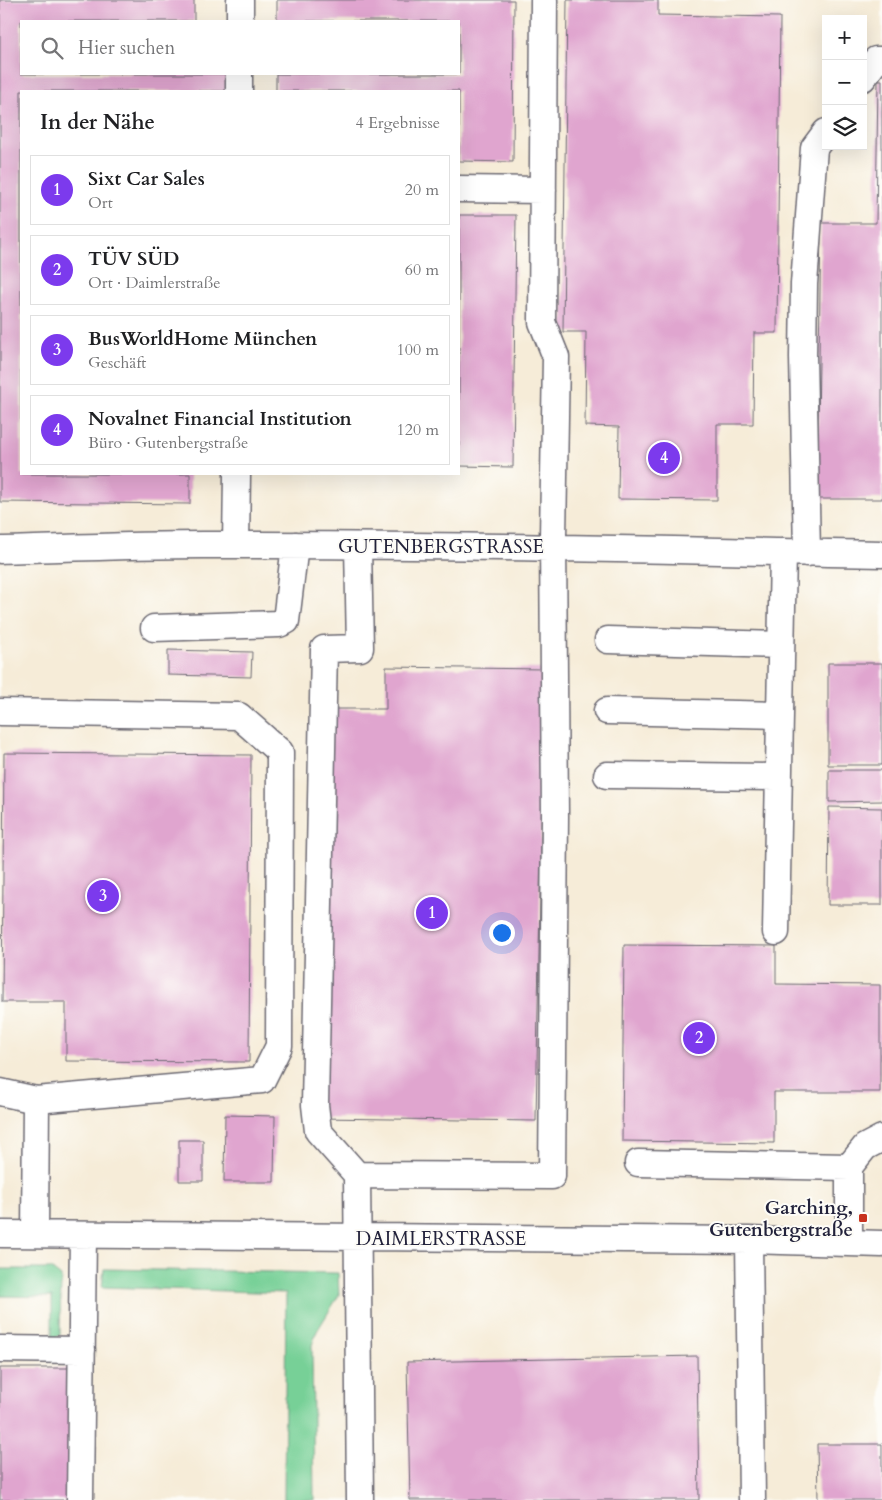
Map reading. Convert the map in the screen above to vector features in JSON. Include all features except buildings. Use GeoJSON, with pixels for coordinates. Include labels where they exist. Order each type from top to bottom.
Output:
{"type":"FeatureCollection","features":[{"type":"Feature","properties":{"kind":"street"},"geometry":{"type":"LineString","coordinates":[[240,0],[240,20]]}},
{"type":"Feature","properties":{"kind":"street"},"geometry":{"type":"LineString","coordinates":[[356,1175],[552,1176],[555,816],[553,547],[556,358],[542,322],[544,0]]}},
{"type":"Feature","properties":{"kind":"street"},"geometry":{"type":"LineString","coordinates":[[867,72],[876,60],[882,60]]}},
{"type":"Feature","properties":{"kind":"street"},"geometry":{"type":"LineString","coordinates":[[239,75],[239,90]]}},
{"type":"Feature","properties":{"kind":"street"},"geometry":{"type":"LineString","coordinates":[[776,932],[780,645],[795,552],[804,284],[814,148],[822,137]]}},
{"type":"Feature","properties":{"kind":"street"},"geometry":{"type":"LineString","coordinates":[[460,189],[543,190]]}},
{"type":"Feature","properties":{"kind":"street"},"geometry":{"type":"LineString","coordinates":[[236,545],[237,475]]}},
{"type":"Feature","properties":{"kind":"street"},"geometry":{"type":"LineString","coordinates":[[154,628],[279,624],[286,621],[295,545]]}},
{"type":"Feature","properties":{"kind":"street","name":"GUTENBERGSTRASSE"},"geometry":{"type":"LineString","coordinates":[[0,550],[295,545],[553,547],[882,554]]}},
{"type":"Feature","properties":{"kind":"street"},"geometry":{"type":"LineString","coordinates":[[358,546],[360,648],[324,649],[315,1105],[318,1131],[356,1175],[360,1500]]}},
{"type":"Feature","properties":{"kind":"street"},"geometry":{"type":"LineString","coordinates":[[608,640],[780,645]]}},
{"type":"Feature","properties":{"kind":"street"},"geometry":{"type":"LineString","coordinates":[[608,711],[778,715]]}},
{"type":"Feature","properties":{"kind":"street"},"geometry":{"type":"LineString","coordinates":[[0,712],[239,716],[280,752],[279,1046],[262,1080],[36,1100],[0,1092]]}},
{"type":"Feature","properties":{"kind":"street"},"geometry":{"type":"LineString","coordinates":[[607,775],[777,778]]}},
{"type":"Feature","properties":{"kind":"street"},"geometry":{"type":"LineString","coordinates":[[35,1234],[36,1100]]}},
{"type":"Feature","properties":{"kind":"street"},"geometry":{"type":"LineString","coordinates":[[849,1243],[849,1167],[865,1147],[882,1138]]}},
{"type":"Feature","properties":{"kind":"street"},"geometry":{"type":"LineString","coordinates":[[638,1164],[849,1167]]}},
{"type":"Feature","properties":{"kind":"street","name":"DAIMLERSTRASSE"},"geometry":{"type":"LineString","coordinates":[[0,1234],[749,1240],[882,1244]]}},
{"type":"Feature","properties":{"kind":"street"},"geometry":{"type":"LineString","coordinates":[[80,1500],[84,1235]]}},
{"type":"Feature","properties":{"kind":"street"},"geometry":{"type":"LineString","coordinates":[[749,1240],[752,1500]]}},
{"type":"Feature","properties":{"kind":"street"},"geometry":{"type":"LineString","coordinates":[[0,1349],[82,1350]]}},
{"type":"Feature","properties":{"kind":"green space"},"geometry":{"type":"Polygon","coordinates":[[[0,1269],[51,1269],[61,1277],[60,1335],[52,1340],[52,1297],[0,1296],[0,1269]]]}},
{"type":"Feature","properties":{"kind":"green space"},"geometry":{"type":"Polygon","coordinates":[[[104,1269],[338,1273],[339,1295],[317,1331],[312,1345],[314,1500],[284,1500],[286,1293],[102,1287],[104,1269]]]}},
{"type":"Feature","properties":{"kind":"place","name":"Novalnet Financial Institution"},"geometry":{"type":"Point","coordinates":[664,458]}},
{"type":"Feature","properties":{"kind":"place","name":"BusWorldHome München"},"geometry":{"type":"Point","coordinates":[103,896]}},
{"type":"Feature","properties":{"kind":"place","name":"Sixt Car Sales"},"geometry":{"type":"Point","coordinates":[432,913]}},
{"type":"Feature","properties":{"kind":"place","name":"TÜV SÜD"},"geometry":{"type":"Point","coordinates":[699,1038]}},
{"type":"Feature","properties":{"kind":"place","name":"Garching, Gutenbergstraße"},"geometry":{"type":"Point","coordinates":[863,1218]}}]}
